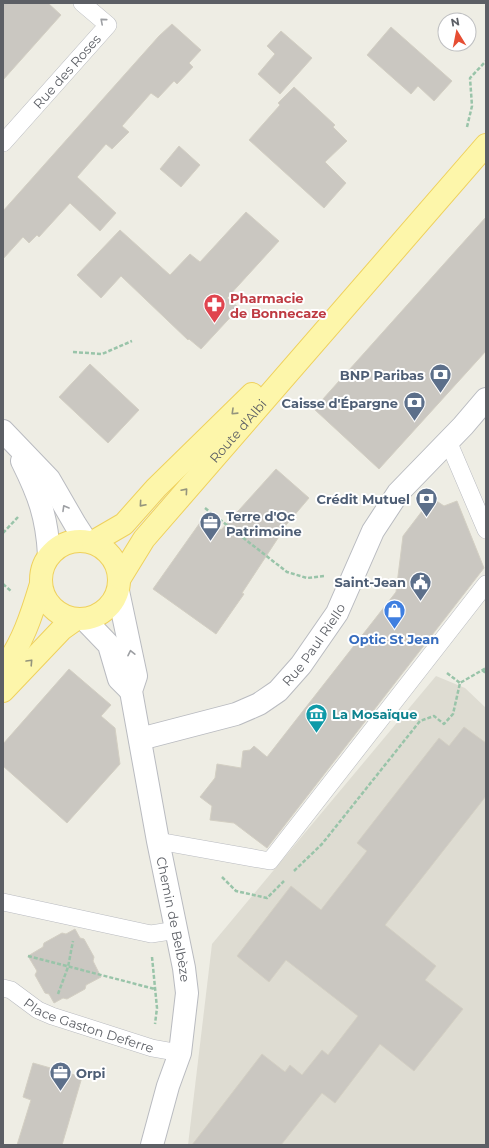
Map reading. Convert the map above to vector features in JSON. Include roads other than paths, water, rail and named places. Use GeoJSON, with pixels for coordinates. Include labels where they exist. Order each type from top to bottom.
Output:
{"type":"FeatureCollection","features":[{"type":"Feature","properties":{"kind":"main road","name":"Route d'Albi"},"geometry":{"type":"LineString","coordinates":[[119,584],[144,539],[486,145]]}},
{"type":"Feature","properties":{"kind":"main road","name":"Route d'Albi"},"geometry":{"type":"LineString","coordinates":[[90,541],[124,524],[156,488],[362,287]]}},
{"type":"Feature","properties":{"kind":"main road"},"geometry":{"type":"LineString","coordinates":[[3,669],[14,655],[34,607],[41,584],[41,572],[49,555],[62,544],[78,540],[90,541],[105,549],[115,559],[119,584],[109,607],[102,613],[80,619],[62,629],[3,691]]}},
{"type":"Feature","properties":{"kind":"main road"},"geometry":{"type":"LineString","coordinates":[[41,584],[45,597],[52,608],[59,613],[80,619]]}},
{"type":"Feature","properties":{"kind":"street","name":"Rue Paul Riello"},"geometry":{"type":"LineString","coordinates":[[140,739],[236,714],[259,704],[278,691],[301,665],[338,613],[374,531],[398,492],[448,441],[486,399]]}},
{"type":"Feature","properties":{"kind":"street"},"geometry":{"type":"LineString","coordinates":[[7,435],[48,479],[90,541]]}},
{"type":"Feature","properties":{"kind":"street"},"geometry":{"type":"LineString","coordinates":[[7,435],[35,486],[43,508],[49,555]]}},
{"type":"Feature","properties":{"kind":"street","name":"Chemin de Belbèze"},"geometry":{"type":"LineString","coordinates":[[119,584],[136,676],[131,691],[158,841],[177,930],[187,993],[180,1053],[168,1086],[152,1145]]}},
{"type":"Feature","properties":{"kind":"street"},"geometry":{"type":"LineString","coordinates":[[80,619],[109,645],[119,679],[131,691]]}},
{"type":"Feature","properties":{"kind":"lane","name":"Rue des Roses"},"geometry":{"type":"LineString","coordinates":[[3,143],[108,25],[82,3]]}},
{"type":"Feature","properties":{"kind":"lane"},"geometry":{"type":"LineString","coordinates":[[448,441],[486,530]]}},
{"type":"Feature","properties":{"kind":"lane"},"geometry":{"type":"LineString","coordinates":[[158,841],[270,861],[486,584]]}},
{"type":"Feature","properties":{"kind":"lane"},"geometry":{"type":"LineString","coordinates":[[3,902],[151,934],[177,930]]}},
{"type":"Feature","properties":{"kind":"lane","name":"Place Gaston Deferre"},"geometry":{"type":"LineString","coordinates":[[3,988],[11,990],[38,1010],[52,1016],[152,1048],[180,1053]]}},
{"type":"Feature","properties":{"kind":"place","name":"Pharmacie de Bonnecaze"},"geometry":{"type":"Point","coordinates":[215,324]}},
{"type":"Feature","properties":{"kind":"place","name":"BNP Paribas"},"geometry":{"type":"Point","coordinates":[440,394]}},
{"type":"Feature","properties":{"kind":"place","name":"Caisse d'Épargne"},"geometry":{"type":"Point","coordinates":[414,422]}},
{"type":"Feature","properties":{"kind":"place","name":"Crédit Mutuel"},"geometry":{"type":"Point","coordinates":[426,518]}},
{"type":"Feature","properties":{"kind":"place","name":"Terre d'Oc Patrimoine"},"geometry":{"type":"Point","coordinates":[210,542]}},
{"type":"Feature","properties":{"kind":"place","name":"Saint-Jean"},"geometry":{"type":"Point","coordinates":[421,602]}},
{"type":"Feature","properties":{"kind":"place","name":"Optic St Jean"},"geometry":{"type":"Point","coordinates":[394,630]}},
{"type":"Feature","properties":{"kind":"place","name":"La Mosaïque"},"geometry":{"type":"Point","coordinates":[317,734]}},
{"type":"Feature","properties":{"kind":"place","name":"Orpi"},"geometry":{"type":"Point","coordinates":[60,1092]}}]}
